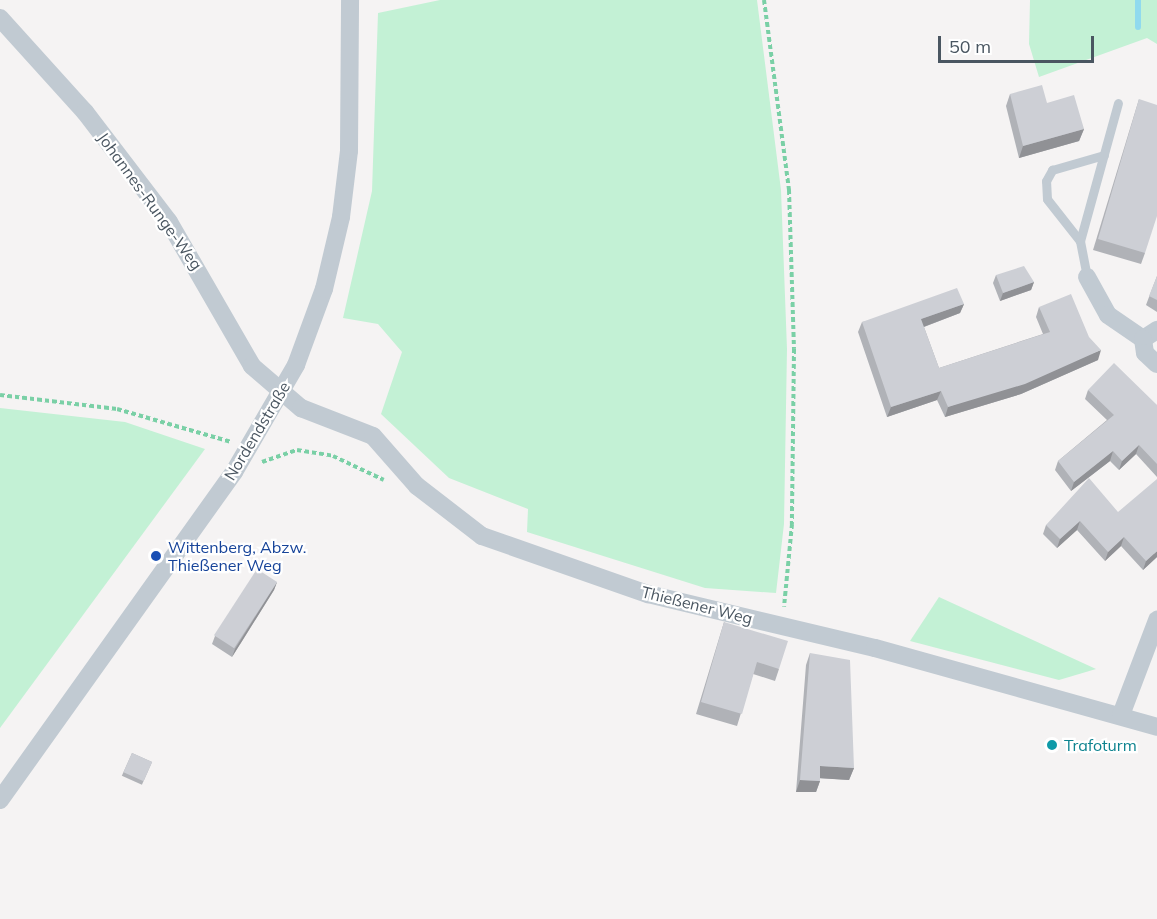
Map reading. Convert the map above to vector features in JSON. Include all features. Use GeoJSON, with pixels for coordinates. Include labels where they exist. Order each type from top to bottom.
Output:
{"type":"FeatureCollection","features":[{"type":"Feature","properties":{"kind":"street","name":"Nordendstraße"},"geometry":{"type":"LineString","coordinates":[[0,800],[247,453],[283,393],[317,313],[341,217],[349,151],[350,0]]}},
{"type":"Feature","properties":{"kind":"street","name":"Johannes-Runge-Weg"},"geometry":{"type":"LineString","coordinates":[[0,18],[145,188],[208,284],[252,366],[283,393]]}},
{"type":"Feature","properties":{"kind":"street"},"geometry":{"type":"LineString","coordinates":[[1087,278],[1108,315],[1150,334],[1145,353],[1157,364]]}},
{"type":"Feature","properties":{"kind":"street","name":"Thießener Weg"},"geometry":{"type":"LineString","coordinates":[[283,393],[308,411],[373,436],[417,486],[482,536],[537,559],[648,594],[781,625],[1157,727]]}},
{"type":"Feature","properties":{"kind":"street"},"geometry":{"type":"LineString","coordinates":[[1121,716],[1157,620]]}},
{"type":"Feature","properties":{"kind":"lane"},"geometry":{"type":"LineString","coordinates":[[1087,278],[1080,241],[1118,103]]}},
{"type":"Feature","properties":{"kind":"lane"},"geometry":{"type":"LineString","coordinates":[[1080,241],[1047,199],[1046,181],[1052,170],[1104,155]]}},
{"type":"Feature","properties":{"kind":"path"},"geometry":{"type":"LineString","coordinates":[[764,0],[789,190],[794,349],[792,524],[781,625]]}},
{"type":"Feature","properties":{"kind":"path"},"geometry":{"type":"LineString","coordinates":[[0,395],[117,409],[229,441],[247,453],[268,462],[290,451],[333,456],[394,484],[417,486]]}},
{"type":"Feature","properties":{"kind":"green space"},"geometry":{"type":"Polygon","coordinates":[[[440,0],[757,0],[781,190],[787,349],[784,524],[776,593],[705,588],[527,532],[528,509],[449,478],[381,414],[402,352],[378,324],[343,318],[372,191],[378,13],[440,0]]]}},
{"type":"Feature","properties":{"kind":"green space"},"geometry":{"type":"Polygon","coordinates":[[[1030,0],[1157,0],[1157,44],[1147,38],[1039,77],[1029,44],[1030,0]]]}},
{"type":"Feature","properties":{"kind":"green space"},"geometry":{"type":"Polygon","coordinates":[[[0,408],[125,422],[205,449],[0,728],[0,408]]]}},
{"type":"Feature","properties":{"kind":"green space"},"geometry":{"type":"Polygon","coordinates":[[[939,597],[1096,669],[1059,680],[910,641],[939,597]]]}},
{"type":"Feature","properties":{"kind":"building"},"geometry":{"type":"Polygon","coordinates":[[[1042,85],[1047,103],[1074,95],[1084,129],[1023,146],[1010,94],[1042,85]]]}},
{"type":"Feature","properties":{"kind":"building"},"geometry":{"type":"Polygon","coordinates":[[[1139,99],[1157,105],[1157,216],[1145,253],[1098,239],[1139,99]]]}},
{"type":"Feature","properties":{"kind":"building"},"geometry":{"type":"Polygon","coordinates":[[[1024,266],[1034,282],[1003,293],[996,275],[1024,266]]]}},
{"type":"Feature","properties":{"kind":"building"},"geometry":{"type":"Polygon","coordinates":[[[1157,276],[1157,300],[1149,296],[1157,276]]]}},
{"type":"Feature","properties":{"kind":"building"},"geometry":{"type":"Polygon","coordinates":[[[957,288],[964,304],[921,319],[939,368],[1050,332],[1039,307],[1071,294],[1089,337],[1101,350],[1025,384],[948,407],[941,391],[891,407],[862,322],[957,288]]]}},
{"type":"Feature","properties":{"kind":"building"},"geometry":{"type":"Polygon","coordinates":[[[1114,363],[1157,405],[1157,464],[1139,445],[1122,461],[1113,451],[1074,482],[1058,461],[1114,415],[1088,390],[1114,363]]]}},
{"type":"Feature","properties":{"kind":"building"},"geometry":{"type":"Polygon","coordinates":[[[1089,478],[1118,512],[1157,479],[1157,551],[1146,561],[1124,537],[1108,552],[1080,521],[1060,539],[1046,525],[1089,478]]]}},
{"type":"Feature","properties":{"kind":"building"},"geometry":{"type":"Polygon","coordinates":[[[257,569],[277,582],[234,648],[214,635],[257,569]]]}},
{"type":"Feature","properties":{"kind":"building"},"geometry":{"type":"Polygon","coordinates":[[[724,622],[788,641],[779,669],[757,662],[742,714],[701,702],[724,622]]]}},
{"type":"Feature","properties":{"kind":"building"},"geometry":{"type":"Polygon","coordinates":[[[810,653],[850,660],[854,768],[820,766],[820,781],[800,780],[810,653]]]}},
{"type":"Feature","properties":{"kind":"building"},"geometry":{"type":"Polygon","coordinates":[[[132,753],[152,762],[144,781],[123,772],[132,753]]]}},
{"type":"Feature","properties":{"kind":"waterway"},"geometry":{"type":"LineString","coordinates":[[1138,0],[1138,27]]}},
{"type":"Feature","properties":{"kind":"place","name":"Wittenberg, Abzw. Thießener Weg"},"geometry":{"type":"Point","coordinates":[156,556]}},
{"type":"Feature","properties":{"kind":"place","name":"Trafoturm"},"geometry":{"type":"Point","coordinates":[1052,745]}}]}
